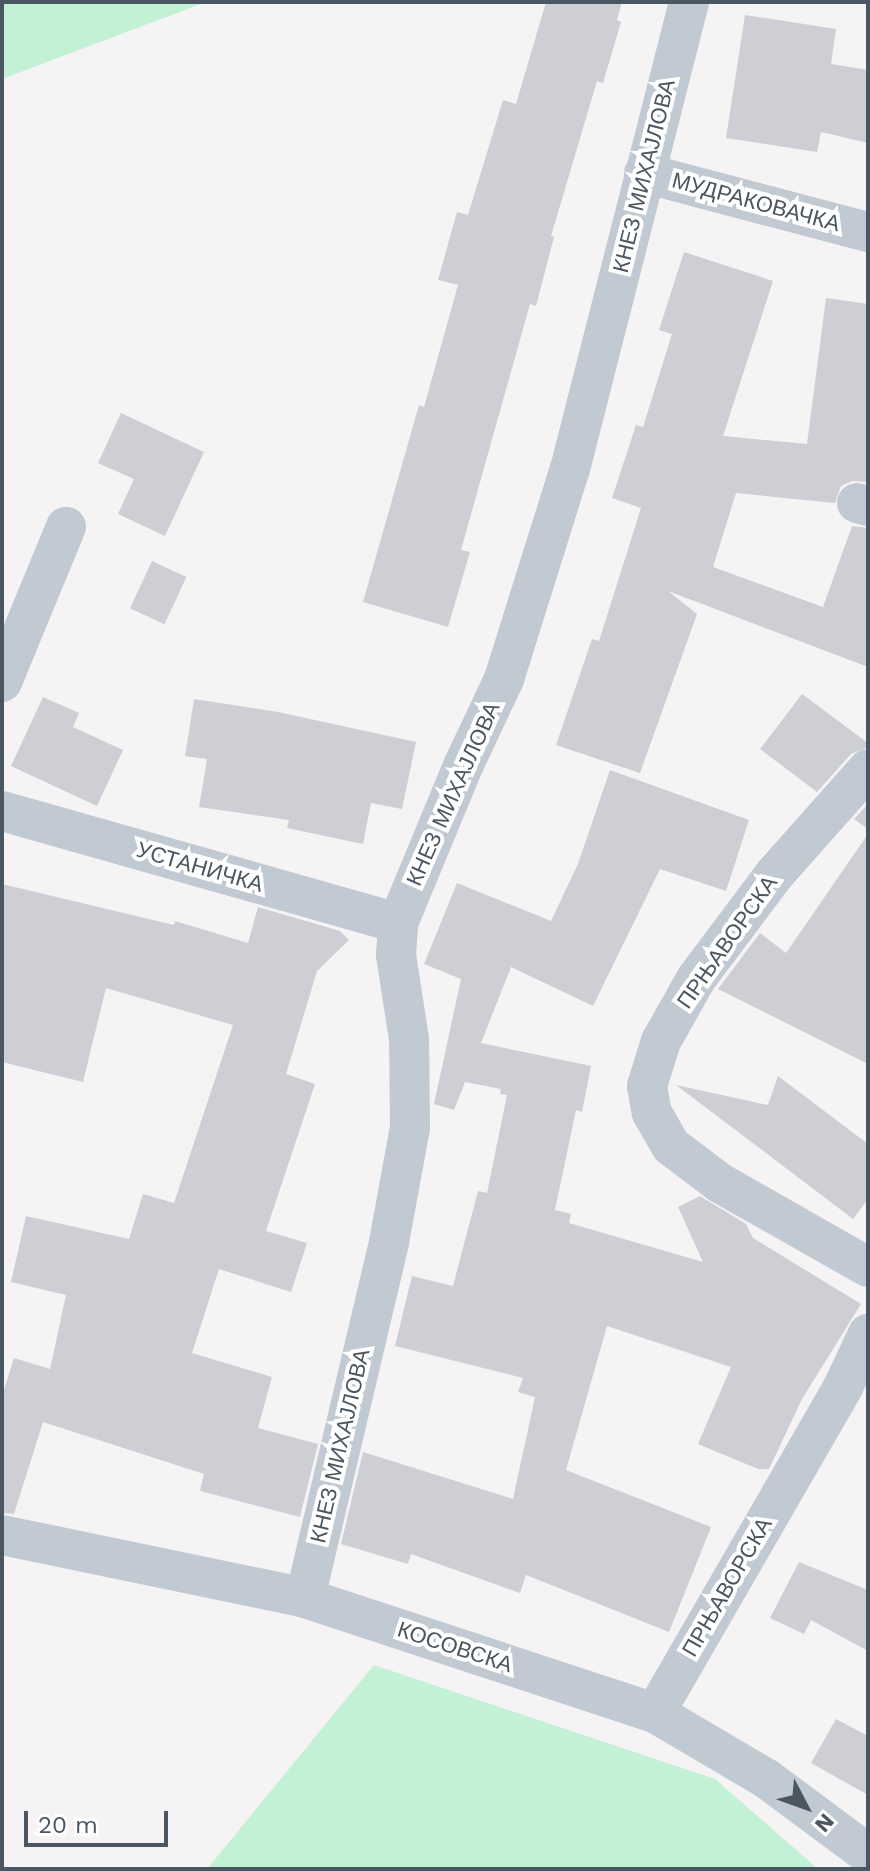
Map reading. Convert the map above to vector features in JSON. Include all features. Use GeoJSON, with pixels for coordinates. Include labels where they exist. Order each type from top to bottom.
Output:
{"type":"FeatureCollection","features":[{"type":"Feature","properties":{"kind":"street","name":"КНЕЗ МИХАЈЛОВА"},"geometry":{"type":"LineString","coordinates":[[305,1598],[389,1242],[410,1128],[409,1039],[396,955],[398,923],[464,764],[504,679],[570,469],[689,2]]}},
{"type":"Feature","properties":{"kind":"street","name":"МУДРАКОВАЧКА"},"geometry":{"type":"LineString","coordinates":[[644,173],[868,232]]}},
{"type":"Feature","properties":{"kind":"street"},"geometry":{"type":"LineString","coordinates":[[2,682],[66,527]]}},
{"type":"Feature","properties":{"kind":"street","name":"ПРЊАВОРСКА"},"geometry":{"type":"LineString","coordinates":[[868,769],[774,875],[696,979],[661,1041],[647,1086],[652,1113],[671,1146],[720,1183],[868,1267]]}},
{"type":"Feature","properties":{"kind":"street","name":"УСТАНИЧКА"},"geometry":{"type":"LineString","coordinates":[[2,811],[398,923]]}},
{"type":"Feature","properties":{"kind":"street","name":"ПРЊАВОРСКА"},"geometry":{"type":"LineString","coordinates":[[655,1713],[843,1387],[868,1334]]}},
{"type":"Feature","properties":{"kind":"street","name":"КОСОВСКА"},"geometry":{"type":"LineString","coordinates":[[2,1535],[305,1598],[655,1713],[767,1779],[868,1854]]}},
{"type":"Feature","properties":{"kind":"green space"},"geometry":{"type":"Polygon","coordinates":[[[2,2],[206,2],[2,79],[2,2]]]}},
{"type":"Feature","properties":{"kind":"green space"},"geometry":{"type":"Polygon","coordinates":[[[374,1665],[715,1779],[818,1869],[207,1869],[374,1665]]]}},
{"type":"Feature","properties":{"kind":"building"},"geometry":{"type":"Polygon","coordinates":[[[546,2],[622,2],[617,20],[621,22],[603,83],[597,81],[551,236],[554,237],[536,306],[530,304],[461,550],[470,552],[448,627],[363,602],[419,405],[424,407],[458,285],[438,280],[457,212],[468,215],[503,100],[516,104],[546,2]]]}},
{"type":"Feature","properties":{"kind":"building"},"geometry":{"type":"Polygon","coordinates":[[[745,15],[836,29],[831,64],[868,70],[868,143],[821,132],[817,152],[726,138],[745,15]]]}},
{"type":"Feature","properties":{"kind":"building"},"geometry":{"type":"Polygon","coordinates":[[[684,252],[773,281],[723,436],[807,444],[826,298],[868,304],[868,482],[852,481],[841,486],[835,503],[736,493],[713,567],[823,607],[852,526],[868,528],[868,667],[668,591],[697,614],[640,773],[556,745],[592,639],[599,641],[641,508],[612,498],[636,425],[643,427],[672,334],[659,330],[684,252]]]}},
{"type":"Feature","properties":{"kind":"building"},"geometry":{"type":"Polygon","coordinates":[[[121,413],[204,452],[165,536],[118,514],[134,479],[98,463],[121,413]]]}},
{"type":"Feature","properties":{"kind":"building"},"geometry":{"type":"Polygon","coordinates":[[[152,561],[186,577],[164,624],[130,608],[152,561]]]}},
{"type":"Feature","properties":{"kind":"building"},"geometry":{"type":"Polygon","coordinates":[[[802,694],[868,743],[868,747],[851,754],[817,792],[760,749],[802,694]]]}},
{"type":"Feature","properties":{"kind":"building"},"geometry":{"type":"Polygon","coordinates":[[[43,697],[79,713],[73,727],[123,750],[97,806],[11,766],[43,697]]]}},
{"type":"Feature","properties":{"kind":"building"},"geometry":{"type":"Polygon","coordinates":[[[194,699],[278,712],[416,742],[402,809],[371,803],[363,844],[287,828],[289,820],[199,807],[207,759],[185,756],[194,699]]]}},
{"type":"Feature","properties":{"kind":"building"},"geometry":{"type":"Polygon","coordinates":[[[610,770],[749,820],[726,891],[660,869],[593,1006],[511,967],[481,1043],[591,1066],[582,1112],[576,1110],[555,1210],[571,1214],[569,1223],[703,1262],[678,1207],[700,1196],[746,1224],[753,1238],[861,1304],[802,1399],[769,1469],[758,1469],[698,1444],[731,1367],[607,1326],[566,1470],[711,1527],[669,1632],[526,1575],[520,1593],[411,1554],[408,1564],[341,1544],[363,1452],[513,1499],[535,1397],[518,1392],[523,1378],[395,1346],[412,1276],[453,1286],[478,1191],[487,1193],[507,1095],[500,1094],[501,1089],[465,1082],[454,1110],[434,1104],[461,979],[424,964],[457,883],[551,921],[578,864],[610,770]]]}},
{"type":"Feature","properties":{"kind":"building"},"geometry":{"type":"Polygon","coordinates":[[[868,804],[868,829],[854,819],[868,804]]]}},
{"type":"Feature","properties":{"kind":"building"},"geometry":{"type":"Polygon","coordinates":[[[868,834],[868,1064],[718,989],[760,933],[786,953],[868,834]]]}},
{"type":"Feature","properties":{"kind":"building"},"geometry":{"type":"Polygon","coordinates":[[[2,884],[174,925],[175,921],[248,943],[258,907],[340,931],[349,940],[317,971],[286,1074],[315,1084],[266,1231],[307,1243],[291,1292],[219,1269],[192,1353],[272,1377],[258,1428],[318,1444],[300,1517],[200,1491],[204,1474],[43,1422],[14,1514],[2,1513],[2,1396],[14,1358],[50,1369],[66,1295],[11,1282],[26,1216],[129,1239],[143,1194],[174,1203],[233,1025],[106,988],[83,1082],[2,1062],[2,884]]]}},
{"type":"Feature","properties":{"kind":"building"},"geometry":{"type":"Polygon","coordinates":[[[778,1076],[868,1144],[868,1199],[853,1219],[676,1085],[768,1105],[778,1076]]]}},
{"type":"Feature","properties":{"kind":"building"},"geometry":{"type":"Polygon","coordinates":[[[799,1562],[868,1590],[868,1651],[811,1620],[804,1634],[770,1618],[799,1562]]]}},
{"type":"Feature","properties":{"kind":"building"},"geometry":{"type":"Polygon","coordinates":[[[836,1719],[868,1736],[868,1795],[811,1763],[836,1719]]]}}]}
